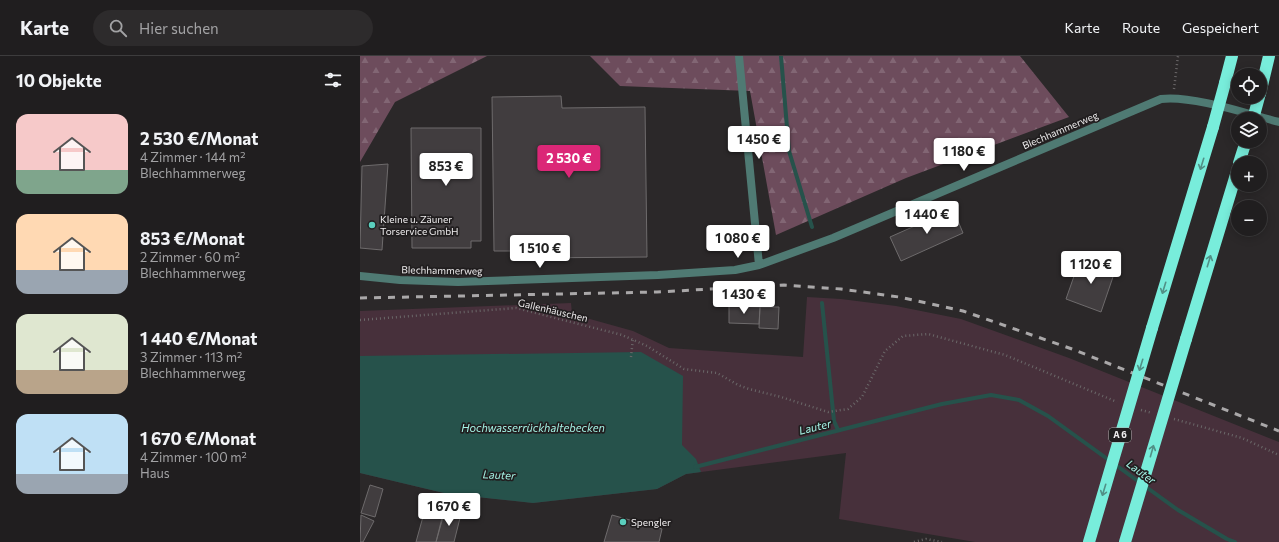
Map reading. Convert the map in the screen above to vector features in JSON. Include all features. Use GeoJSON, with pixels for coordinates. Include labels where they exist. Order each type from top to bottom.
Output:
{"type":"FeatureCollection","features":[{"type":"Feature","properties":{"kind":"highway","name":"A 6"},"geometry":{"type":"LineString","coordinates":[[1088,542],[1213,127],[1232,56]]}},
{"type":"Feature","properties":{"kind":"highway"},"geometry":{"type":"LineString","coordinates":[[1265,68],[1268,56]]}},
{"type":"Feature","properties":{"kind":"highway"},"geometry":{"type":"LineString","coordinates":[[1125,542],[1231,191]]}},
{"type":"Feature","properties":{"kind":"street"},"geometry":{"type":"LineString","coordinates":[[738,56],[759,265]]}},
{"type":"Feature","properties":{"kind":"street","name":"Blechhammerweg"},"geometry":{"type":"LineString","coordinates":[[360,276],[400,280],[466,282],[658,275],[735,270],[759,265],[833,238],[1162,99],[1173,97],[1279,122]]}},
{"type":"Feature","properties":{"kind":"path"},"geometry":{"type":"LineString","coordinates":[[1173,97],[1178,56]]}},
{"type":"Feature","properties":{"kind":"path","name":"Gallenhäuschen"},"geometry":{"type":"LineString","coordinates":[[360,320],[516,308],[633,338],[684,369],[717,373],[738,385],[749,389],[782,396],[828,412],[848,409],[862,397],[885,351],[903,336],[928,334],[1004,355],[1121,403]]}},
{"type":"Feature","properties":{"kind":"path"},"geometry":{"type":"LineString","coordinates":[[631,357],[633,338]]}},
{"type":"Feature","properties":{"kind":"path"},"geometry":{"type":"LineString","coordinates":[[1139,409],[1154,413]]}},
{"type":"Feature","properties":{"kind":"path"},"geometry":{"type":"LineString","coordinates":[[1169,418],[1242,438],[1279,455]]}},
{"type":"Feature","properties":{"kind":"path"},"geometry":{"type":"LineString","coordinates":[[914,542],[926,539],[942,542]]}},
{"type":"Feature","properties":{"kind":"shaded area"},"geometry":{"type":"Polygon","coordinates":[[[807,297],[841,299],[896,306],[961,319],[1069,358],[1279,442],[1279,542],[975,542],[839,519],[846,453],[686,474],[657,489],[533,503],[448,494],[360,473],[360,311],[571,303],[572,314],[633,331],[669,348],[803,357],[807,297]]]}},
{"type":"Feature","properties":{"kind":"green space"},"geometry":{"type":"Polygon","coordinates":[[[360,56],[487,56],[395,102],[360,162],[360,56]]]}},
{"type":"Feature","properties":{"kind":"green space"},"geometry":{"type":"Polygon","coordinates":[[[590,56],[1020,56],[1069,117],[906,178],[776,235],[750,91],[620,86],[590,56]]]}},
{"type":"Feature","properties":{"kind":"water","name":"Hochwasserrückhaltebecken"},"geometry":{"type":"Polygon","coordinates":[[[641,352],[683,376],[682,445],[696,459],[701,472],[686,474],[657,489],[533,503],[448,494],[360,473],[360,356],[641,352]]]}},
{"type":"Feature","properties":{"kind":"building"},"geometry":{"type":"Polygon","coordinates":[[[561,96],[562,108],[645,107],[647,257],[527,258],[527,251],[494,251],[492,97],[561,96]]]}},
{"type":"Feature","properties":{"kind":"building"},"geometry":{"type":"Polygon","coordinates":[[[411,128],[481,128],[481,241],[471,241],[471,248],[412,248],[411,128]]]}},
{"type":"Feature","properties":{"kind":"building","name":"Kleine u. Zäuner Torservice GmbH"},"geometry":{"type":"Polygon","coordinates":[[[388,164],[382,250],[360,248],[362,166],[388,164]]]}},
{"type":"Feature","properties":{"kind":"building"},"geometry":{"type":"Polygon","coordinates":[[[953,209],[963,233],[901,261],[890,237],[953,209]]]}},
{"type":"Feature","properties":{"kind":"building"},"geometry":{"type":"Polygon","coordinates":[[[1080,259],[1115,271],[1101,312],[1066,299],[1080,259]]]}},
{"type":"Feature","properties":{"kind":"building"},"geometry":{"type":"Polygon","coordinates":[[[729,306],[760,307],[759,324],[729,323],[729,306]]]}},
{"type":"Feature","properties":{"kind":"building"},"geometry":{"type":"Polygon","coordinates":[[[760,307],[779,307],[778,329],[759,328],[760,307]]]}},
{"type":"Feature","properties":{"kind":"building"},"geometry":{"type":"Polygon","coordinates":[[[370,485],[383,489],[375,517],[361,513],[370,485]]]}},
{"type":"Feature","properties":{"kind":"building"},"geometry":{"type":"Polygon","coordinates":[[[445,510],[461,514],[454,542],[436,542],[445,510]]]}},
{"type":"Feature","properties":{"kind":"building"},"geometry":{"type":"Polygon","coordinates":[[[424,513],[442,518],[436,542],[416,542],[424,513]]]}},
{"type":"Feature","properties":{"kind":"building"},"geometry":{"type":"Polygon","coordinates":[[[361,515],[374,521],[363,542],[360,542],[361,515]]]}},
{"type":"Feature","properties":{"kind":"building","name":"Spengler"},"geometry":{"type":"Polygon","coordinates":[[[612,515],[662,529],[659,542],[604,542],[612,515]]]}},
{"type":"Feature","properties":{"kind":"waterway"},"geometry":{"type":"LineString","coordinates":[[781,56],[789,151],[812,227]]}},
{"type":"Feature","properties":{"kind":"waterway"},"geometry":{"type":"LineString","coordinates":[[822,303],[834,421],[838,430]]}},
{"type":"Feature","properties":{"kind":"waterway","name":"Lauter"},"geometry":{"type":"LineString","coordinates":[[695,467],[942,404],[991,395],[1019,400],[1048,416],[1178,510],[1227,539],[1235,542]]}},
{"type":"Feature","properties":{"kind":"railway"},"geometry":{"type":"LineString","coordinates":[[360,298],[657,292],[784,285],[841,289],[899,297],[963,311],[1072,349],[1279,431]]}},
{"type":"Feature","properties":{"kind":"place","name":"Kleine u. Zäuner Torservice GmbH"},"geometry":{"type":"Point","coordinates":[372,225]}},
{"type":"Feature","properties":{"kind":"place","name":"Spengler"},"geometry":{"type":"Point","coordinates":[623,522]}}]}
